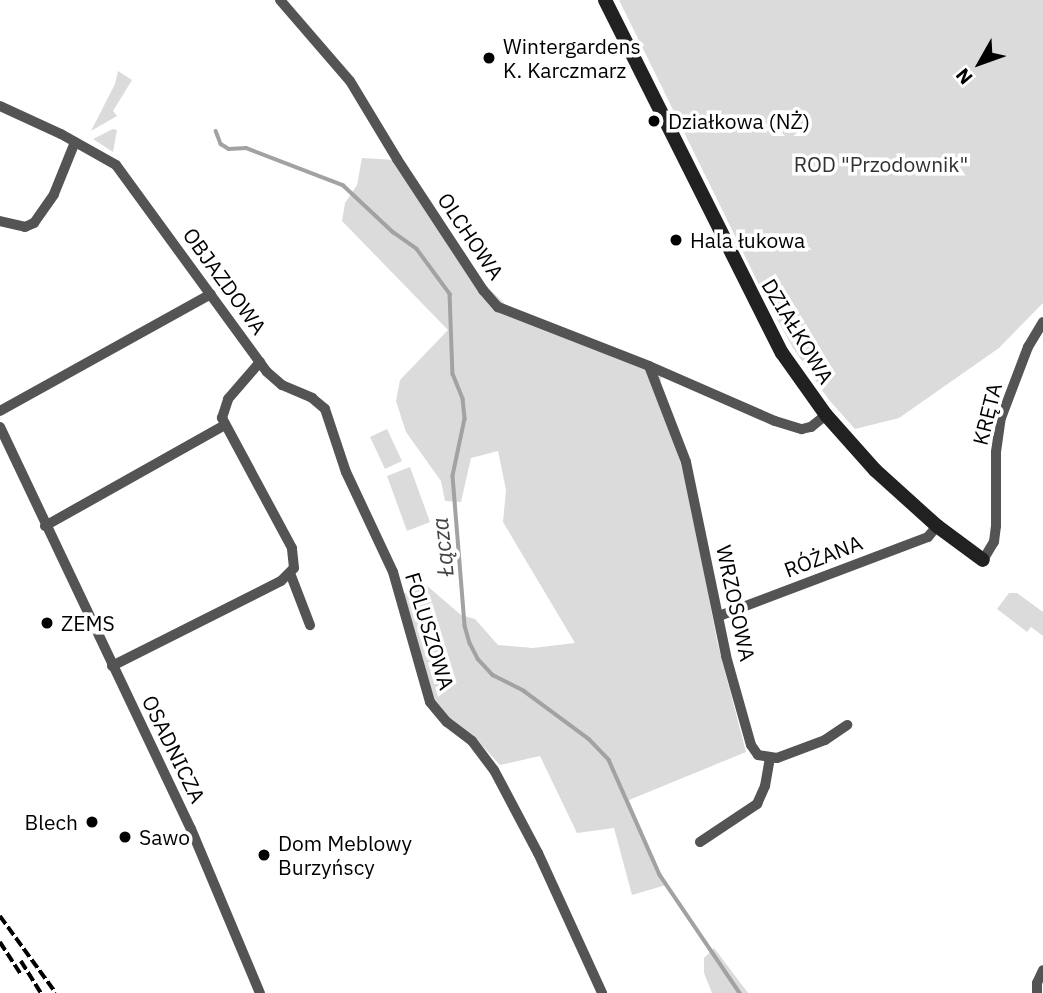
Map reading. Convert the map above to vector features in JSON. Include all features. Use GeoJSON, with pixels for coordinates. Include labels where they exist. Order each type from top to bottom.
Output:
{"type":"FeatureCollection","features":[{"type":"Feature","properties":{"kind":"street","name":"OLCHOWA"},"geometry":{"type":"LineString","coordinates":[[280,0],[350,81],[397,159],[483,290],[498,306],[649,366],[784,424],[802,429],[811,427],[826,415]]}},
{"type":"Feature","properties":{"kind":"street","name":"DZIAŁKOWA"},"geometry":{"type":"LineString","coordinates":[[605,0],[766,326],[826,415],[875,470],[937,526],[983,560]]}},
{"type":"Feature","properties":{"kind":"street","name":"OBJAZDOWA"},"geometry":{"type":"LineString","coordinates":[[0,106],[116,165],[260,362],[228,399],[223,410],[225,425]]}},
{"type":"Feature","properties":{"kind":"street"},"geometry":{"type":"LineString","coordinates":[[0,221],[24,227],[34,223],[54,194],[75,142]]}},
{"type":"Feature","properties":{"kind":"street"},"geometry":{"type":"LineString","coordinates":[[0,411],[211,294]]}},
{"type":"Feature","properties":{"kind":"street","name":"KRĘTA"},"geometry":{"type":"LineString","coordinates":[[983,560],[994,542],[996,452],[1001,418],[1028,347],[1043,322]]}},
{"type":"Feature","properties":{"kind":"street","name":"FOLUSZOWA"},"geometry":{"type":"LineString","coordinates":[[260,362],[282,385],[312,398],[325,409],[346,472],[390,563],[430,702],[447,722],[471,741],[494,770],[538,853],[602,993]]}},
{"type":"Feature","properties":{"kind":"street","name":"WRZOSOWA"},"geometry":{"type":"LineString","coordinates":[[649,366],[686,462],[719,616],[751,745],[758,755],[770,759]]}},
{"type":"Feature","properties":{"kind":"street"},"geometry":{"type":"LineString","coordinates":[[45,526],[225,425],[292,548],[295,558],[290,573],[281,582],[112,666]]}},
{"type":"Feature","properties":{"kind":"street","name":"OSADNICZA"},"geometry":{"type":"LineString","coordinates":[[0,427],[191,829],[260,993]]}},
{"type":"Feature","properties":{"kind":"street","name":"RÓŻANA"},"geometry":{"type":"LineString","coordinates":[[719,616],[928,537],[937,526]]}},
{"type":"Feature","properties":{"kind":"street"},"geometry":{"type":"LineString","coordinates":[[290,573],[310,625]]}},
{"type":"Feature","properties":{"kind":"street"},"geometry":{"type":"LineString","coordinates":[[700,842],[757,804],[765,786],[770,759],[825,740],[848,725]]}},
{"type":"Feature","properties":{"kind":"street"},"geometry":{"type":"LineString","coordinates":[[1037,993],[1037,983],[1043,970]]}},
{"type":"Feature","properties":{"kind":"green space","name":"ROD \"Przodownik\""},"geometry":{"type":"Polygon","coordinates":[[[619,0],[1043,0],[1043,303],[999,348],[899,418],[855,429],[829,400],[793,348],[766,299],[619,0]]]}},
{"type":"Feature","properties":{"kind":"green space"},"geometry":{"type":"Polygon","coordinates":[[[118,71],[132,80],[113,111],[117,116],[91,131],[115,84],[118,71]]]}},
{"type":"Feature","properties":{"kind":"green space"},"geometry":{"type":"Polygon","coordinates":[[[113,129],[117,130],[113,152],[93,139],[113,129]]]}},
{"type":"Feature","properties":{"kind":"green space"},"geometry":{"type":"Polygon","coordinates":[[[362,158],[395,160],[470,270],[508,307],[664,367],[658,392],[689,490],[717,641],[746,752],[629,800],[666,885],[632,895],[614,828],[577,833],[540,756],[500,765],[477,740],[439,709],[427,686],[403,594],[425,584],[461,615],[475,619],[498,645],[533,648],[575,643],[503,522],[506,490],[498,451],[471,458],[461,502],[445,501],[441,481],[406,432],[396,401],[400,380],[448,330],[342,221],[345,203],[357,185],[362,158]]]}},
{"type":"Feature","properties":{"kind":"green space"},"geometry":{"type":"Polygon","coordinates":[[[387,429],[402,461],[385,469],[370,437],[387,429]]]}},
{"type":"Feature","properties":{"kind":"green space"},"geometry":{"type":"Polygon","coordinates":[[[410,467],[430,522],[407,531],[387,476],[410,467]]]}},
{"type":"Feature","properties":{"kind":"green space"},"geometry":{"type":"Polygon","coordinates":[[[1009,593],[1017,593],[1043,612],[1043,636],[1031,627],[1027,632],[997,609],[1009,593]]]}},
{"type":"Feature","properties":{"kind":"green space"},"geometry":{"type":"Polygon","coordinates":[[[714,948],[748,993],[712,993],[704,973],[704,958],[714,948]]]}},
{"type":"Feature","properties":{"kind":"waterway","name":"Łącza"},"geometry":{"type":"LineString","coordinates":[[216,131],[221,144],[229,149],[246,148],[343,185],[393,232],[417,249],[450,294],[453,374],[463,399],[465,419],[453,476],[465,626],[470,643],[478,659],[493,675],[524,691],[589,739],[609,760],[660,875],[740,993]]}},
{"type":"Feature","properties":{"kind":"railway"},"geometry":{"type":"LineString","coordinates":[[0,916],[56,993]]}},
{"type":"Feature","properties":{"kind":"railway"},"geometry":{"type":"LineString","coordinates":[[0,942],[21,974]]}},
{"type":"Feature","properties":{"kind":"railway"},"geometry":{"type":"LineString","coordinates":[[21,961],[41,993]]}},
{"type":"Feature","properties":{"kind":"place","name":"Wintergardens K. Karczmarz"},"geometry":{"type":"Point","coordinates":[489,58]}},
{"type":"Feature","properties":{"kind":"place","name":"Działkowa (NŻ)"},"geometry":{"type":"Point","coordinates":[654,121]}},
{"type":"Feature","properties":{"kind":"place","name":"Hala łukowa"},"geometry":{"type":"Point","coordinates":[676,240]}},
{"type":"Feature","properties":{"kind":"place","name":"ZEMS"},"geometry":{"type":"Point","coordinates":[47,623]}},
{"type":"Feature","properties":{"kind":"place","name":"Blech"},"geometry":{"type":"Point","coordinates":[92,822]}},
{"type":"Feature","properties":{"kind":"place","name":"Sawo"},"geometry":{"type":"Point","coordinates":[125,837]}},
{"type":"Feature","properties":{"kind":"place","name":"Dom Meblowy Burzyńscy"},"geometry":{"type":"Point","coordinates":[264,855]}}]}
